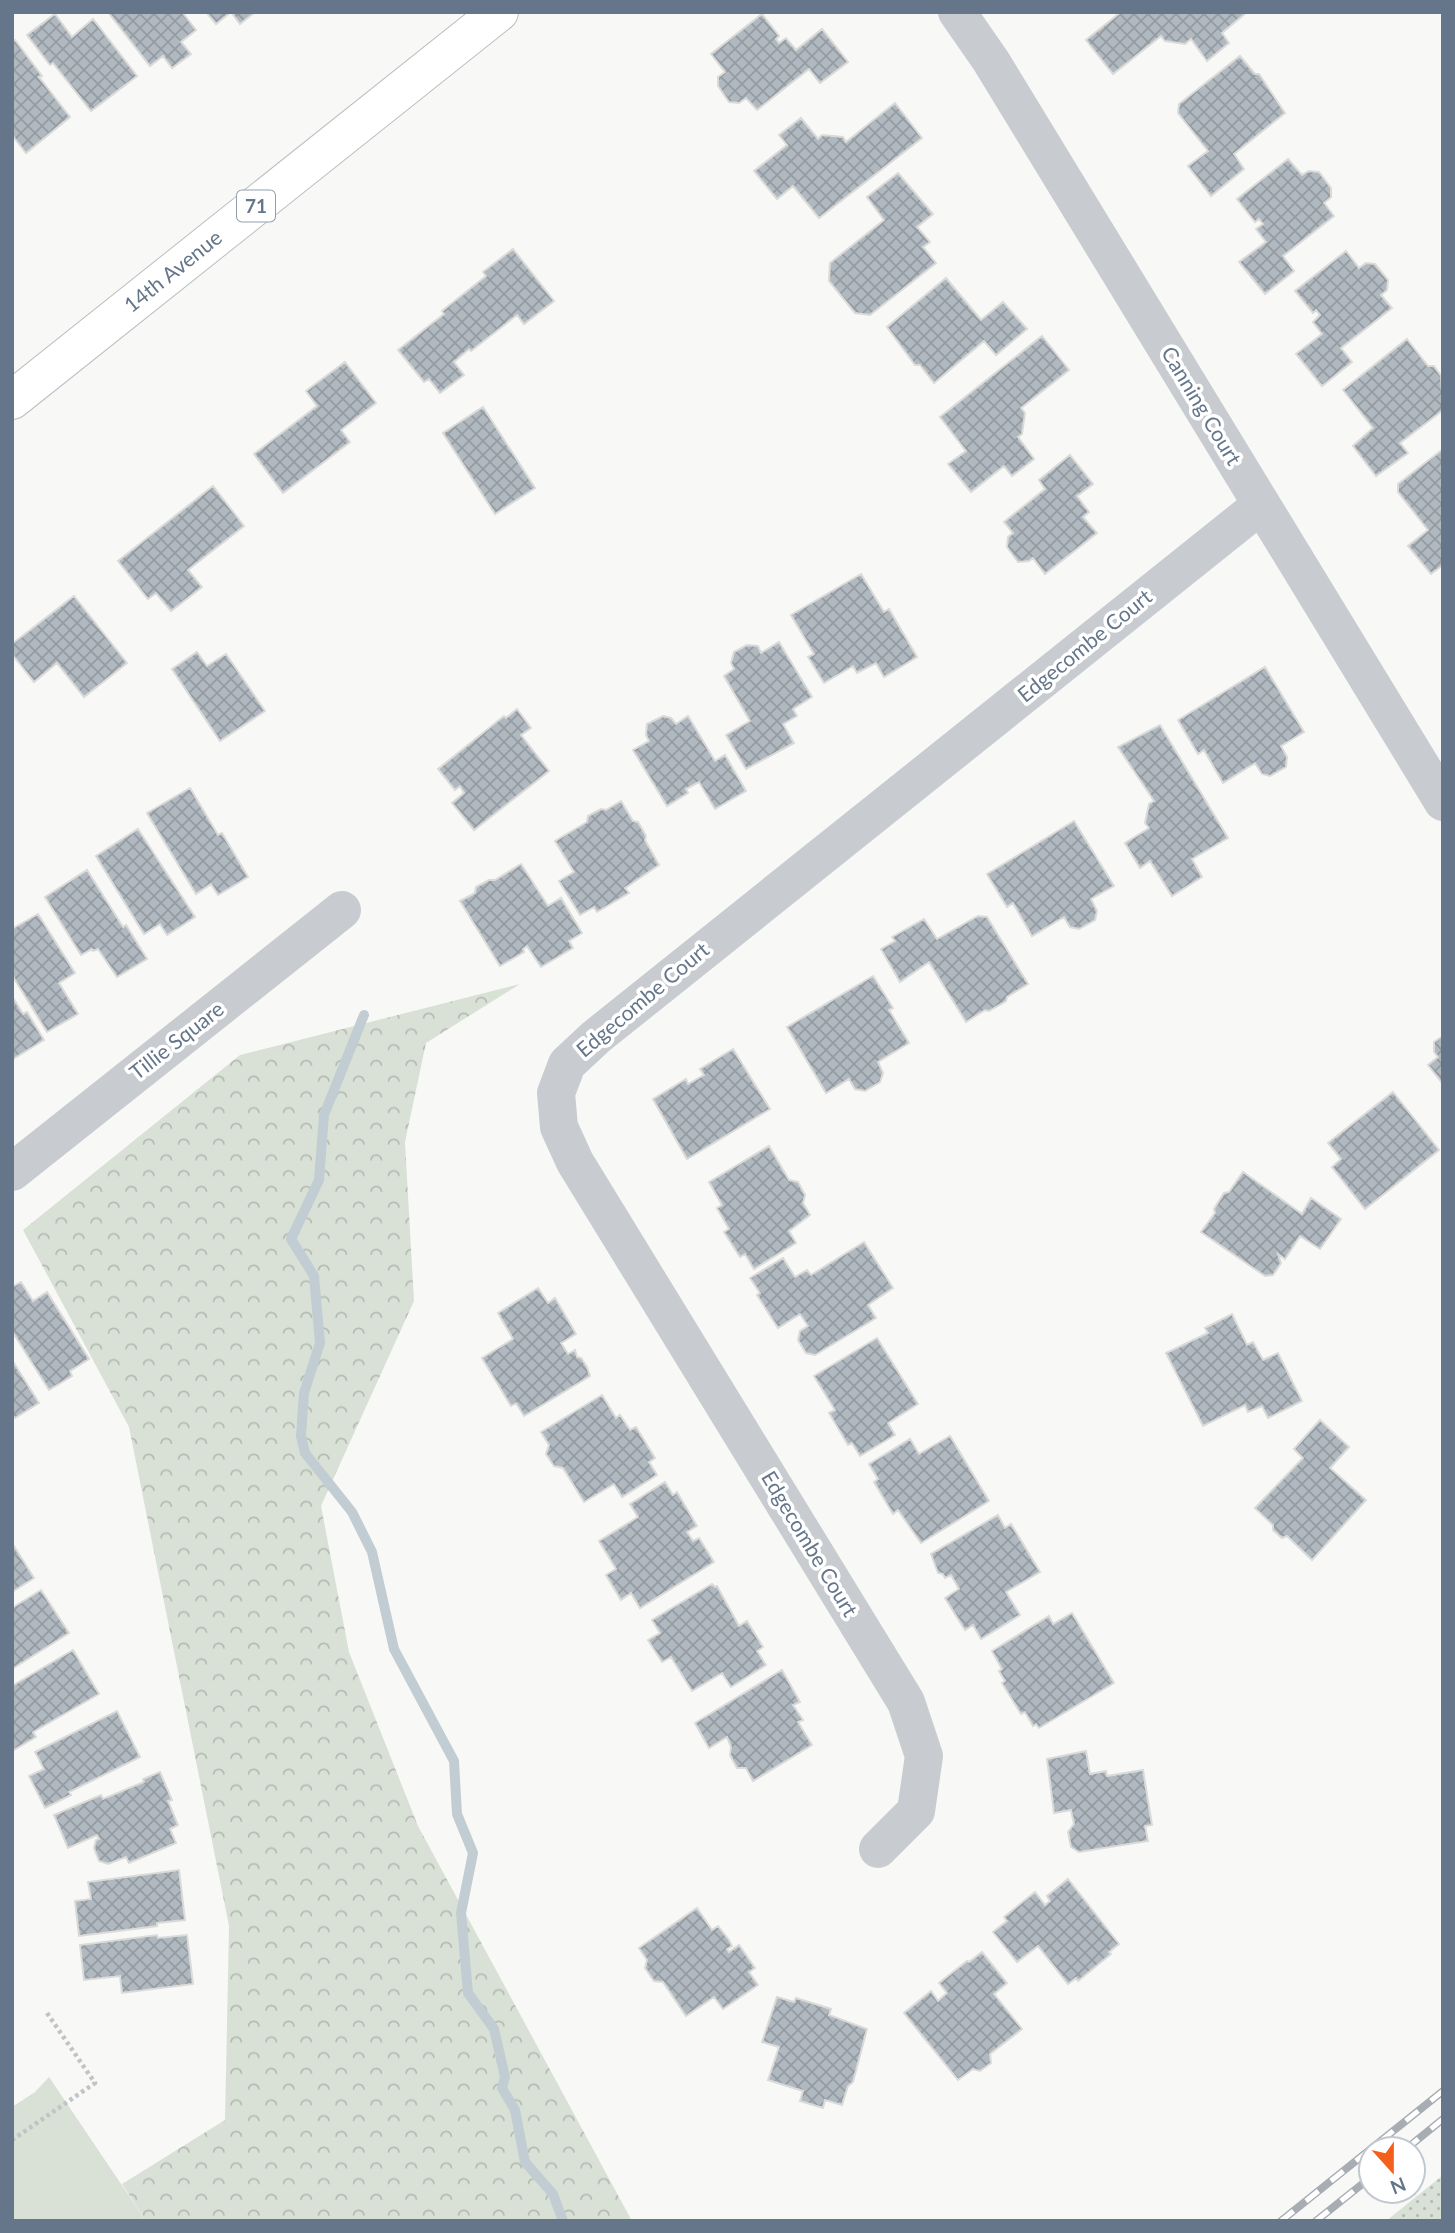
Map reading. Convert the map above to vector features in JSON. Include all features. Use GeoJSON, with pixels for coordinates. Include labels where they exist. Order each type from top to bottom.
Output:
{"type":"FeatureCollection","features":[{"type":"Feature","properties":{"kind":"main road","name":"14th Avenue"},"geometry":{"type":"LineString","coordinates":[[12,400],[499,12]]}},
{"type":"Feature","properties":{"kind":"street","name":"Canning Court"},"geometry":{"type":"LineString","coordinates":[[957,12],[991,61],[1443,802]]}},
{"type":"Feature","properties":{"kind":"street","name":"Edgecombe Court"},"geometry":{"type":"LineString","coordinates":[[878,1849],[916,1811],[924,1756],[906,1702],[581,1172],[559,1127],[556,1093],[567,1064],[606,1029],[1261,505]]}},
{"type":"Feature","properties":{"kind":"street","name":"Tillie Square"},"geometry":{"type":"LineString","coordinates":[[12,1172],[342,910]]}},
{"type":"Feature","properties":{"kind":"path"},"geometry":{"type":"LineString","coordinates":[[12,2140],[95,2083],[47,2013]]}},
{"type":"Feature","properties":{"kind":"green space"},"geometry":{"type":"Polygon","coordinates":[[[520,984],[426,1043],[405,1142],[414,1301],[321,1506],[349,1652],[418,1826],[632,2221],[146,2221],[122,2184],[225,2120],[229,1926],[129,1427],[23,1230],[240,1055],[520,984]]]}},
{"type":"Feature","properties":{"kind":"green space"},"geometry":{"type":"Polygon","coordinates":[[[49,2077],[146,2221],[12,2221],[12,2107],[35,2092],[49,2077]]]}},
{"type":"Feature","properties":{"kind":"green space"},"geometry":{"type":"Polygon","coordinates":[[[1443,2175],[1443,2221],[1386,2221],[1406,2205],[1427,2205],[1427,2188],[1443,2175]]]}},
{"type":"Feature","properties":{"kind":"building"},"geometry":{"type":"Polygon","coordinates":[[[108,12],[182,12],[196,30],[181,42],[191,54],[172,68],[163,56],[150,66],[108,12]]]}},
{"type":"Feature","properties":{"kind":"building"},"geometry":{"type":"Polygon","coordinates":[[[206,12],[231,12],[216,24],[206,12]]]}},
{"type":"Feature","properties":{"kind":"building"},"geometry":{"type":"Polygon","coordinates":[[[231,12],[255,12],[240,24],[231,12]]]}},
{"type":"Feature","properties":{"kind":"building"},"geometry":{"type":"Polygon","coordinates":[[[1121,12],[1247,12],[1222,33],[1229,43],[1207,61],[1191,39],[1185,44],[1165,41],[1161,36],[1113,74],[1086,40],[1121,12]]]}},
{"type":"Feature","properties":{"kind":"building"},"geometry":{"type":"Polygon","coordinates":[[[55,14],[72,37],[93,19],[137,76],[91,111],[27,35],[55,14]]]}},
{"type":"Feature","properties":{"kind":"building"},"geometry":{"type":"Polygon","coordinates":[[[762,14],[779,36],[776,39],[779,43],[786,38],[796,50],[822,29],[848,62],[820,83],[809,69],[757,110],[746,98],[739,103],[729,102],[718,86],[718,77],[725,72],[711,54],[762,14]]]}},
{"type":"Feature","properties":{"kind":"building"},"geometry":{"type":"Polygon","coordinates":[[[15,40],[70,117],[26,153],[12,135],[12,42],[15,40]]]}},
{"type":"Feature","properties":{"kind":"building"},"geometry":{"type":"Polygon","coordinates":[[[1240,56],[1255,74],[1259,74],[1285,113],[1234,154],[1244,169],[1211,196],[1188,166],[1208,151],[1178,113],[1179,104],[1240,56]]]}},
{"type":"Feature","properties":{"kind":"building"},"geometry":{"type":"Polygon","coordinates":[[[895,103],[922,138],[819,218],[793,186],[777,199],[754,171],[787,145],[779,135],[801,118],[818,139],[822,135],[843,137],[846,142],[895,103]]]}},
{"type":"Feature","properties":{"kind":"building"},"geometry":{"type":"Polygon","coordinates":[[[1288,159],[1302,175],[1309,171],[1319,172],[1331,188],[1331,197],[1324,203],[1334,216],[1283,256],[1294,271],[1265,294],[1239,262],[1266,242],[1256,229],[1263,224],[1259,219],[1255,222],[1237,199],[1288,159]]]}},
{"type":"Feature","properties":{"kind":"building"},"geometry":{"type":"Polygon","coordinates":[[[898,173],[933,214],[917,227],[930,242],[923,247],[936,263],[870,315],[855,313],[829,281],[830,263],[884,220],[867,197],[898,173]]]}},
{"type":"Feature","properties":{"kind":"building"},"geometry":{"type":"Polygon","coordinates":[[[513,249],[554,301],[524,324],[517,315],[471,351],[469,349],[454,362],[464,375],[440,393],[429,379],[424,382],[398,350],[444,314],[442,311],[486,276],[483,272],[513,249]]]}},
{"type":"Feature","properties":{"kind":"building"},"geometry":{"type":"Polygon","coordinates":[[[1346,251],[1359,268],[1366,263],[1375,264],[1388,280],[1387,290],[1381,295],[1392,308],[1341,348],[1352,362],[1322,386],[1296,354],[1322,334],[1313,322],[1320,315],[1316,310],[1313,313],[1295,291],[1346,251]]]}},
{"type":"Feature","properties":{"kind":"building"},"geometry":{"type":"Polygon","coordinates":[[[946,278],[981,320],[1003,302],[1027,329],[996,355],[984,341],[934,383],[920,365],[915,365],[887,327],[946,278]]]}},
{"type":"Feature","properties":{"kind":"building"},"geometry":{"type":"Polygon","coordinates":[[[1042,336],[1069,370],[1021,408],[1025,413],[1022,434],[1018,437],[1034,459],[1012,476],[1004,466],[971,492],[948,464],[966,451],[940,417],[1042,336]]]}},
{"type":"Feature","properties":{"kind":"building"},"geometry":{"type":"Polygon","coordinates":[[[1407,339],[1428,366],[1434,366],[1441,376],[1443,410],[1400,443],[1408,453],[1376,476],[1353,446],[1373,428],[1343,390],[1407,339]]]}},
{"type":"Feature","properties":{"kind":"building"},"geometry":{"type":"Polygon","coordinates":[[[345,362],[376,403],[341,430],[350,442],[283,493],[254,454],[317,406],[306,391],[345,362]]]}},
{"type":"Feature","properties":{"kind":"building"},"geometry":{"type":"Polygon","coordinates":[[[483,407],[535,488],[495,514],[443,433],[483,407]]]}},
{"type":"Feature","properties":{"kind":"building"},"geometry":{"type":"Polygon","coordinates":[[[1443,449],[1443,565],[1431,574],[1408,546],[1428,530],[1398,492],[1398,484],[1443,449]]]}},
{"type":"Feature","properties":{"kind":"building"},"geometry":{"type":"Polygon","coordinates":[[[1070,455],[1093,484],[1077,496],[1089,512],[1083,517],[1097,533],[1045,574],[1033,558],[1018,562],[1007,547],[1008,537],[1013,533],[1004,522],[1045,489],[1039,480],[1070,455]]]}},
{"type":"Feature","properties":{"kind":"building"},"geometry":{"type":"Polygon","coordinates":[[[213,486],[244,526],[188,570],[202,587],[171,611],[156,593],[148,599],[118,561],[213,486]]]}},
{"type":"Feature","properties":{"kind":"building"},"geometry":{"type":"Polygon","coordinates":[[[861,574],[884,612],[889,609],[917,657],[884,677],[876,663],[857,673],[853,666],[824,683],[808,657],[814,654],[791,615],[861,574]]]}},
{"type":"Feature","properties":{"kind":"building"},"geometry":{"type":"Polygon","coordinates":[[[74,596],[127,663],[84,697],[57,663],[34,682],[12,654],[12,644],[74,596]]]}},
{"type":"Feature","properties":{"kind":"building"},"geometry":{"type":"Polygon","coordinates":[[[779,642],[812,697],[793,709],[797,716],[783,724],[794,743],[746,769],[726,735],[750,721],[724,676],[734,669],[731,663],[734,652],[747,645],[758,646],[761,653],[779,642]]]}},
{"type":"Feature","properties":{"kind":"building"},"geometry":{"type":"Polygon","coordinates":[[[197,652],[207,666],[226,654],[265,711],[220,741],[172,669],[197,652]]]}},
{"type":"Feature","properties":{"kind":"building"},"geometry":{"type":"Polygon","coordinates":[[[1265,667],[1304,732],[1281,746],[1287,757],[1286,767],[1270,776],[1262,774],[1255,763],[1223,783],[1204,750],[1198,754],[1178,720],[1265,667]]]}},
{"type":"Feature","properties":{"kind":"building"},"geometry":{"type":"Polygon","coordinates":[[[517,709],[531,728],[521,735],[549,771],[474,830],[452,803],[464,793],[460,786],[455,790],[438,769],[504,716],[506,718],[517,709]]]}},
{"type":"Feature","properties":{"kind":"building"},"geometry":{"type":"Polygon","coordinates":[[[663,716],[671,718],[676,724],[688,716],[715,761],[725,755],[746,791],[715,809],[699,782],[686,789],[688,793],[667,806],[633,750],[649,741],[646,735],[647,724],[663,716]]]}},
{"type":"Feature","properties":{"kind":"building"},"geometry":{"type":"Polygon","coordinates":[[[1160,725],[1228,838],[1192,859],[1202,877],[1172,896],[1150,861],[1140,868],[1125,843],[1149,828],[1145,823],[1149,804],[1154,801],[1118,747],[1160,725]]]}},
{"type":"Feature","properties":{"kind":"building"},"geometry":{"type":"Polygon","coordinates":[[[190,788],[218,835],[222,833],[248,877],[218,895],[211,884],[196,894],[147,813],[190,788]]]}},
{"type":"Feature","properties":{"kind":"building"},"geometry":{"type":"Polygon","coordinates":[[[621,801],[633,821],[638,822],[659,865],[625,888],[629,893],[597,912],[594,907],[580,915],[559,881],[574,872],[555,841],[587,822],[588,816],[621,801]]]}},
{"type":"Feature","properties":{"kind":"building"},"geometry":{"type":"Polygon","coordinates":[[[1074,821],[1114,886],[1091,899],[1097,911],[1095,920],[1079,929],[1070,927],[1064,917],[1032,936],[1013,903],[1007,907],[987,874],[1074,821]]]}},
{"type":"Feature","properties":{"kind":"building"},"geometry":{"type":"Polygon","coordinates":[[[138,829],[195,917],[167,935],[160,924],[144,934],[96,856],[138,829]]]}},
{"type":"Feature","properties":{"kind":"building"},"geometry":{"type":"Polygon","coordinates":[[[521,864],[548,906],[561,898],[582,933],[569,941],[573,948],[541,967],[527,946],[523,949],[524,952],[500,966],[460,901],[475,893],[476,887],[495,880],[521,864]]]}},
{"type":"Feature","properties":{"kind":"building"},"geometry":{"type":"Polygon","coordinates":[[[87,870],[147,959],[117,977],[98,949],[81,955],[45,897],[87,870]]]}},
{"type":"Feature","properties":{"kind":"building"},"geometry":{"type":"Polygon","coordinates":[[[38,914],[75,973],[59,983],[78,1014],[47,1032],[12,975],[12,929],[38,914]]]}},
{"type":"Feature","properties":{"kind":"building"},"geometry":{"type":"Polygon","coordinates":[[[978,916],[987,917],[1028,984],[1007,997],[1006,1001],[966,1022],[929,962],[900,982],[881,949],[895,941],[892,937],[924,919],[937,939],[978,916]]]}},
{"type":"Feature","properties":{"kind":"building"},"geometry":{"type":"Polygon","coordinates":[[[873,976],[893,1008],[889,1010],[909,1043],[878,1062],[883,1073],[880,1082],[865,1091],[855,1089],[849,1079],[826,1093],[787,1027],[873,976]]]}},
{"type":"Feature","properties":{"kind":"building"},"geometry":{"type":"Polygon","coordinates":[[[12,996],[23,1014],[27,1012],[44,1040],[13,1059],[12,996]]]}},
{"type":"Feature","properties":{"kind":"building"},"geometry":{"type":"Polygon","coordinates":[[[1443,1036],[1443,1084],[1428,1065],[1438,1057],[1434,1052],[1434,1042],[1443,1036]]]}},
{"type":"Feature","properties":{"kind":"building"},"geometry":{"type":"Polygon","coordinates":[[[733,1049],[770,1109],[687,1159],[653,1099],[686,1079],[688,1084],[704,1075],[700,1069],[733,1049]]]}},
{"type":"Feature","properties":{"kind":"building"},"geometry":{"type":"Polygon","coordinates":[[[1393,1092],[1439,1150],[1365,1209],[1332,1167],[1341,1159],[1328,1143],[1393,1092]]]}},
{"type":"Feature","properties":{"kind":"building"},"geometry":{"type":"Polygon","coordinates":[[[769,1146],[789,1180],[798,1182],[805,1195],[803,1203],[810,1215],[789,1231],[796,1243],[754,1269],[745,1254],[740,1257],[724,1232],[729,1229],[717,1208],[722,1205],[709,1182],[769,1146]]]}},
{"type":"Feature","properties":{"kind":"building"},"geometry":{"type":"Polygon","coordinates":[[[1243,1172],[1302,1214],[1311,1198],[1341,1219],[1320,1249],[1300,1236],[1285,1259],[1278,1254],[1281,1263],[1273,1275],[1265,1276],[1201,1232],[1215,1213],[1214,1209],[1224,1193],[1229,1192],[1243,1172]]]}},
{"type":"Feature","properties":{"kind":"building"},"geometry":{"type":"Polygon","coordinates":[[[864,1242],[893,1288],[868,1305],[876,1318],[815,1355],[806,1353],[798,1340],[800,1331],[808,1326],[800,1314],[778,1328],[757,1295],[760,1293],[750,1278],[783,1258],[795,1277],[807,1270],[811,1275],[864,1242]]]}},
{"type":"Feature","properties":{"kind":"building"},"geometry":{"type":"Polygon","coordinates":[[[21,1282],[33,1301],[47,1292],[89,1359],[70,1371],[72,1376],[49,1390],[12,1331],[12,1287],[21,1282]]]}},
{"type":"Feature","properties":{"kind":"building"},"geometry":{"type":"Polygon","coordinates":[[[538,1288],[548,1303],[555,1298],[576,1334],[561,1343],[568,1354],[575,1350],[590,1376],[524,1416],[516,1403],[511,1406],[482,1358],[513,1339],[498,1313],[538,1288]]]}},
{"type":"Feature","properties":{"kind":"building"},"geometry":{"type":"Polygon","coordinates":[[[1232,1314],[1247,1345],[1253,1342],[1263,1360],[1278,1353],[1302,1401],[1268,1418],[1262,1406],[1248,1412],[1245,1405],[1203,1426],[1166,1353],[1208,1333],[1205,1328],[1232,1314]]]}},
{"type":"Feature","properties":{"kind":"building"},"geometry":{"type":"Polygon","coordinates":[[[877,1338],[918,1404],[888,1423],[895,1435],[860,1456],[852,1443],[848,1445],[829,1413],[835,1410],[814,1376],[877,1338]]]}},
{"type":"Feature","properties":{"kind":"building"},"geometry":{"type":"Polygon","coordinates":[[[12,1360],[39,1403],[15,1418],[12,1415],[12,1360]]]}},
{"type":"Feature","properties":{"kind":"building"},"geometry":{"type":"Polygon","coordinates":[[[602,1395],[616,1418],[620,1415],[630,1430],[636,1427],[655,1458],[649,1462],[657,1475],[622,1497],[614,1484],[584,1502],[563,1468],[554,1466],[546,1454],[549,1445],[541,1432],[602,1395]]]}},
{"type":"Feature","properties":{"kind":"building"},"geometry":{"type":"Polygon","coordinates":[[[1320,1420],[1349,1447],[1330,1468],[1366,1500],[1312,1560],[1287,1536],[1282,1538],[1273,1530],[1273,1525],[1255,1508],[1303,1458],[1294,1449],[1320,1420]]]}},
{"type":"Feature","properties":{"kind":"building"},"geometry":{"type":"Polygon","coordinates":[[[950,1436],[989,1501],[921,1543],[898,1510],[893,1514],[874,1482],[878,1479],[869,1464],[910,1439],[919,1454],[950,1436]]]}},
{"type":"Feature","properties":{"kind":"building"},"geometry":{"type":"Polygon","coordinates":[[[665,1482],[673,1495],[677,1492],[697,1526],[687,1532],[693,1541],[699,1538],[714,1562],[640,1608],[631,1593],[621,1600],[606,1575],[616,1569],[599,1541],[638,1517],[630,1504],[665,1482]]]}},
{"type":"Feature","properties":{"kind":"building"},"geometry":{"type":"Polygon","coordinates":[[[998,1515],[1005,1528],[1011,1524],[1040,1572],[1006,1592],[1020,1615],[981,1639],[973,1625],[965,1630],[945,1598],[959,1589],[951,1575],[945,1578],[938,1573],[931,1554],[998,1515]]]}},
{"type":"Feature","properties":{"kind":"building"},"geometry":{"type":"Polygon","coordinates":[[[12,1543],[34,1578],[12,1592],[12,1543]]]}},
{"type":"Feature","properties":{"kind":"building"},"geometry":{"type":"Polygon","coordinates":[[[712,1584],[717,1586],[739,1626],[747,1621],[763,1647],[757,1651],[766,1665],[731,1687],[722,1673],[692,1691],[671,1657],[662,1662],[648,1640],[660,1633],[652,1620],[712,1584]]]}},
{"type":"Feature","properties":{"kind":"building"},"geometry":{"type":"Polygon","coordinates":[[[41,1590],[69,1633],[12,1669],[12,1608],[41,1590]]]}},
{"type":"Feature","properties":{"kind":"building"},"geometry":{"type":"Polygon","coordinates":[[[1072,1613],[1114,1683],[1039,1728],[1036,1724],[1033,1726],[1025,1712],[1021,1714],[1002,1683],[1005,1681],[999,1671],[1002,1669],[992,1651],[1049,1616],[1053,1624],[1072,1613]]]}},
{"type":"Feature","properties":{"kind":"building"},"geometry":{"type":"Polygon","coordinates":[[[73,1650],[99,1694],[33,1732],[36,1737],[12,1751],[12,1686],[73,1650]]]}},
{"type":"Feature","properties":{"kind":"building"},"geometry":{"type":"Polygon","coordinates":[[[782,1670],[800,1702],[793,1705],[803,1720],[798,1722],[812,1745],[753,1781],[746,1768],[737,1768],[730,1755],[731,1747],[727,1737],[709,1748],[695,1723],[782,1670]]]}},
{"type":"Feature","properties":{"kind":"building"},"geometry":{"type":"Polygon","coordinates":[[[117,1711],[140,1757],[69,1792],[71,1795],[45,1808],[29,1776],[44,1769],[35,1752],[117,1711]]]}},
{"type":"Feature","properties":{"kind":"building"},"geometry":{"type":"Polygon","coordinates":[[[1086,1751],[1090,1774],[1106,1771],[1107,1776],[1143,1770],[1152,1825],[1145,1826],[1148,1841],[1079,1852],[1071,1847],[1068,1832],[1074,1824],[1071,1810],[1054,1813],[1047,1759],[1086,1751]]]}},
{"type":"Feature","properties":{"kind":"building"},"geometry":{"type":"Polygon","coordinates":[[[160,1772],[172,1800],[168,1801],[178,1825],[170,1829],[176,1843],[129,1863],[126,1857],[108,1864],[99,1861],[94,1848],[96,1840],[99,1839],[97,1835],[68,1848],[54,1815],[101,1795],[103,1799],[144,1782],[143,1779],[160,1772]]]}},
{"type":"Feature","properties":{"kind":"building"},"geometry":{"type":"Polygon","coordinates":[[[179,1870],[185,1920],[79,1936],[75,1901],[91,1899],[88,1882],[179,1870]]]}},
{"type":"Feature","properties":{"kind":"building"},"geometry":{"type":"Polygon","coordinates":[[[1068,1879],[1119,1944],[1078,1981],[1076,1978],[1068,1984],[1038,1946],[1017,1962],[993,1932],[1007,1921],[1004,1917],[1035,1892],[1045,1905],[1050,1901],[1047,1896],[1068,1879]]]}},
{"type":"Feature","properties":{"kind":"building"},"geometry":{"type":"Polygon","coordinates":[[[697,1908],[712,1930],[718,1926],[729,1940],[732,1946],[727,1949],[729,1952],[739,1945],[755,1968],[749,1972],[758,1985],[723,2009],[714,1997],[686,2016],[663,1982],[654,1981],[645,1968],[647,1960],[639,1948],[697,1908]]]}},
{"type":"Feature","properties":{"kind":"building"},"geometry":{"type":"Polygon","coordinates":[[[157,1935],[158,1938],[187,1935],[193,1984],[122,1993],[120,1976],[84,1980],[80,1945],[157,1935]]]}},
{"type":"Feature","properties":{"kind":"building"},"geometry":{"type":"Polygon","coordinates":[[[982,1952],[1007,1983],[994,1994],[1022,2029],[990,2054],[991,2063],[980,2071],[973,2069],[958,2080],[904,2013],[931,1991],[938,2001],[947,1993],[939,1983],[982,1952]]]}},
{"type":"Feature","properties":{"kind":"building"},"geometry":{"type":"Polygon","coordinates":[[[777,1997],[794,2002],[796,1998],[831,2009],[829,2015],[867,2029],[853,2082],[848,2086],[842,2105],[825,2100],[823,2108],[800,2101],[803,2091],[768,2080],[779,2047],[762,2042],[777,1997]]]}},
{"type":"Feature","properties":{"kind":"waterway"},"geometry":{"type":"LineString","coordinates":[[364,1015],[324,1115],[319,1180],[291,1239],[314,1276],[320,1343],[304,1393],[301,1436],[305,1453],[352,1512],[372,1552],[394,1649],[454,1761],[457,1814],[473,1853],[461,1913],[468,1993],[494,2029],[505,2077],[502,2088],[515,2110],[525,2162],[553,2194],[563,2221]]}},
{"type":"Feature","properties":{"kind":"railway"},"geometry":{"type":"LineString","coordinates":[[1281,2221],[1443,2091]]}},
{"type":"Feature","properties":{"kind":"railway"},"geometry":{"type":"LineString","coordinates":[[1423,2135],[1443,2119]]}},
{"type":"Feature","properties":{"kind":"railway"},"geometry":{"type":"LineString","coordinates":[[1316,2221],[1357,2188]]}}]}
